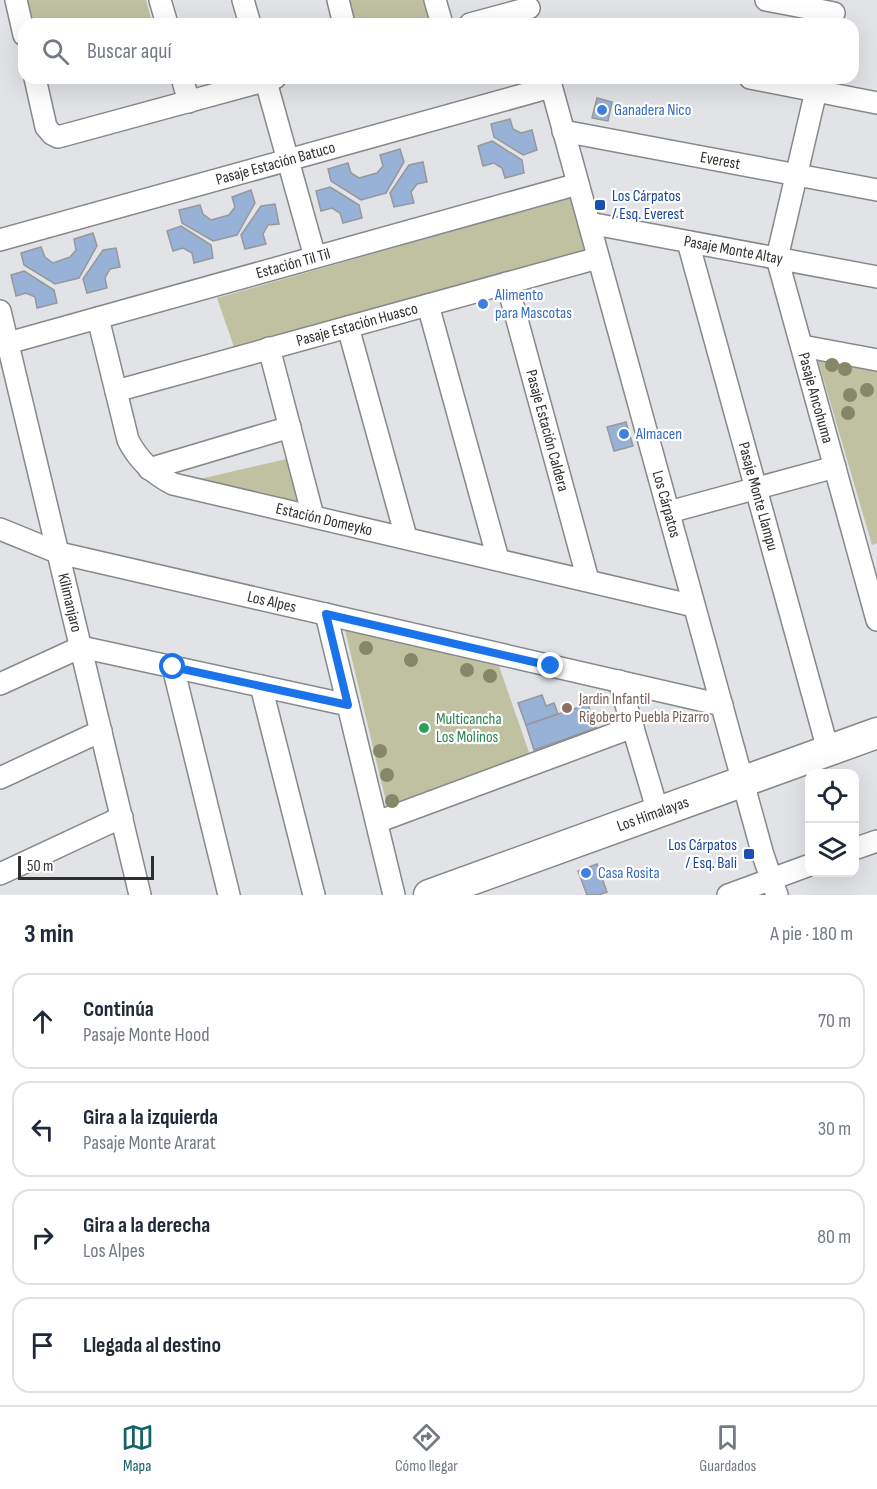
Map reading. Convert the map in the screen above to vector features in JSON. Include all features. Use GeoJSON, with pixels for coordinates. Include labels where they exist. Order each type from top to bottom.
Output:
{"type":"FeatureCollection","features":[{"type":"Feature","properties":{"kind":"street"},"geometry":{"type":"LineString","coordinates":[[16,0],[20,18]]}},
{"type":"Feature","properties":{"kind":"street"},"geometry":{"type":"LineString","coordinates":[[160,0],[164,18]]}},
{"type":"Feature","properties":{"kind":"street"},"geometry":{"type":"LineString","coordinates":[[243,0],[248,18]]}},
{"type":"Feature","properties":{"kind":"street"},"geometry":{"type":"LineString","coordinates":[[338,0],[342,18]]}},
{"type":"Feature","properties":{"kind":"street"},"geometry":{"type":"LineString","coordinates":[[435,0],[440,18]]}},
{"type":"Feature","properties":{"kind":"street"},"geometry":{"type":"LineString","coordinates":[[766,0],[834,12]]}},
{"type":"Feature","properties":{"kind":"street"},"geometry":{"type":"LineString","coordinates":[[498,18],[530,11]]}},
{"type":"Feature","properties":{"kind":"street"},"geometry":{"type":"LineString","coordinates":[[36,84],[46,127],[58,137],[251,84]]}},
{"type":"Feature","properties":{"kind":"street"},"geometry":{"type":"LineString","coordinates":[[184,84],[189,102]]}},
{"type":"Feature","properties":{"kind":"street"},"geometry":{"type":"LineString","coordinates":[[269,84],[315,258]]}},
{"type":"Feature","properties":{"kind":"street","name":"Pasaje Estación Batuco"},"geometry":{"type":"LineString","coordinates":[[0,240],[288,160],[543,84]]}},
{"type":"Feature","properties":{"kind":"street","name":"Los Cárpatos"},"geometry":{"type":"LineString","coordinates":[[551,84],[774,887]]}},
{"type":"Feature","properties":{"kind":"street"},"geometry":{"type":"LineString","coordinates":[[817,84],[877,103]]}},
{"type":"Feature","properties":{"kind":"street","name":"Pasaje Ancohuma"},"geometry":{"type":"LineString","coordinates":[[817,84],[777,258],[835,467],[869,558],[877,620]]}},
{"type":"Feature","properties":{"kind":"street","name":"Everest"},"geometry":{"type":"LineString","coordinates":[[563,131],[877,190]]}},
{"type":"Feature","properties":{"kind":"street","name":"Estación Til Til"},"geometry":{"type":"LineString","coordinates":[[6,348],[98,318],[578,184]]}},
{"type":"Feature","properties":{"kind":"street","name":"Pasaje Monte Altay"},"geometry":{"type":"LineString","coordinates":[[589,223],[877,277]]}},
{"type":"Feature","properties":{"kind":"street","name":"Pasaje Monte Llampu"},"geometry":{"type":"LineString","coordinates":[[687,242],[828,750]]}},
{"type":"Feature","properties":{"kind":"street","name":"Pasaje Estación Huasco"},"geometry":{"type":"LineString","coordinates":[[116,391],[598,258]]}},
{"type":"Feature","properties":{"kind":"street","name":"Pasaje Estación Caldera"},"geometry":{"type":"LineString","coordinates":[[507,283],[588,580]]}},
{"type":"Feature","properties":{"kind":"street"},"geometry":{"type":"LineString","coordinates":[[428,305],[498,559]]}},
{"type":"Feature","properties":{"kind":"street","name":"Kilimanjaro"},"geometry":{"type":"LineString","coordinates":[[0,311],[6,348],[59,553],[140,895]]}},
{"type":"Feature","properties":{"kind":"street","name":"Estación Domeyko"},"geometry":{"type":"LineString","coordinates":[[98,318],[128,440],[138,457],[149,469],[166,480],[183,487],[406,537],[694,606]]}},
{"type":"Feature","properties":{"kind":"street"},"geometry":{"type":"LineString","coordinates":[[348,327],[406,537]]}},
{"type":"Feature","properties":{"kind":"street"},"geometry":{"type":"LineString","coordinates":[[802,346],[877,360]]}},
{"type":"Feature","properties":{"kind":"street"},"geometry":{"type":"LineString","coordinates":[[269,348],[313,516]]}},
{"type":"Feature","properties":{"kind":"street"},"geometry":{"type":"LineString","coordinates":[[149,469],[290,427]]}},
{"type":"Feature","properties":{"kind":"street"},"geometry":{"type":"LineString","coordinates":[[669,512],[835,467]]}},
{"type":"Feature","properties":{"kind":"street","name":"Los Alpes"},"geometry":{"type":"LineString","coordinates":[[0,529],[59,553],[722,705]]}},
{"type":"Feature","properties":{"kind":"street"},"geometry":{"type":"LineString","coordinates":[[326,614],[394,895]]}},
{"type":"Feature","properties":{"kind":"street"},"geometry":{"type":"LineString","coordinates":[[0,684],[81,647],[348,705]]}},
{"type":"Feature","properties":{"kind":"street"},"geometry":{"type":"LineString","coordinates":[[173,667],[229,895]]}},
{"type":"Feature","properties":{"kind":"street"},"geometry":{"type":"LineString","coordinates":[[620,681],[658,812]]}},
{"type":"Feature","properties":{"kind":"street"},"geometry":{"type":"LineString","coordinates":[[261,686],[314,895]]}},
{"type":"Feature","properties":{"kind":"street"},"geometry":{"type":"LineString","coordinates":[[376,822],[633,727]]}},
{"type":"Feature","properties":{"kind":"street"},"geometry":{"type":"LineString","coordinates":[[0,778],[101,731]]}},
{"type":"Feature","properties":{"kind":"street","name":"Los Himalayas"},"geometry":{"type":"LineString","coordinates":[[429,895],[877,733]]}},
{"type":"Feature","properties":{"kind":"street"},"geometry":{"type":"LineString","coordinates":[[0,874],[122,817]]}},
{"type":"Feature","properties":{"kind":"street"},"geometry":{"type":"LineString","coordinates":[[859,848],[877,841]]}},
{"type":"Feature","properties":{"kind":"street"},"geometry":{"type":"LineString","coordinates":[[728,895],[774,887],[805,868]]}},
{"type":"Feature","properties":{"kind":"green space"},"geometry":{"type":"Polygon","coordinates":[[[22,0],[146,0],[151,18],[26,18],[22,0]]]}},
{"type":"Feature","properties":{"kind":"green space"},"geometry":{"type":"Polygon","coordinates":[[[351,0],[428,0],[432,18],[354,18],[351,0]]]}},
{"type":"Feature","properties":{"kind":"green space"},"geometry":{"type":"Polygon","coordinates":[[[573,197],[588,251],[234,347],[217,298],[573,197]]]}},
{"type":"Feature","properties":{"kind":"green space"},"geometry":{"type":"Polygon","coordinates":[[[817,357],[877,368],[877,543],[872,545],[817,357]]]}},
{"type":"Feature","properties":{"kind":"green space"},"geometry":{"type":"Polygon","coordinates":[[[295,457],[306,508],[200,479],[295,457]]]}},
{"type":"Feature","properties":{"kind":"green space"},"geometry":{"type":"Polygon","coordinates":[[[344,626],[499,666],[531,758],[388,810],[344,626]]]}},
{"type":"Feature","properties":{"kind":"building","name":"Ganadera Nico"},"geometry":{"type":"Polygon","coordinates":[[[597,98],[612,102],[608,121],[592,118],[597,98]]]}},
{"type":"Feature","properties":{"kind":"building"},"geometry":{"type":"Polygon","coordinates":[[[510,119],[513,129],[521,133],[532,130],[537,150],[523,155],[494,137],[491,124],[510,119]]]}},
{"type":"Feature","properties":{"kind":"building"},"geometry":{"type":"Polygon","coordinates":[[[492,141],[522,160],[524,173],[505,178],[502,168],[494,163],[483,166],[478,146],[492,141]]]}},
{"type":"Feature","properties":{"kind":"building"},"geometry":{"type":"Polygon","coordinates":[[[400,149],[404,162],[386,193],[361,200],[331,181],[328,169],[348,163],[351,173],[359,178],[377,173],[383,166],[380,155],[400,149]]]}},
{"type":"Feature","properties":{"kind":"building"},"geometry":{"type":"Polygon","coordinates":[[[423,162],[427,182],[417,184],[411,192],[414,203],[394,207],[390,193],[409,165],[423,162]]]}},
{"type":"Feature","properties":{"kind":"building"},"geometry":{"type":"Polygon","coordinates":[[[330,187],[359,205],[362,218],[343,223],[340,213],[332,208],[321,211],[316,191],[330,187]]]}},
{"type":"Feature","properties":{"kind":"building"},"geometry":{"type":"Polygon","coordinates":[[[251,190],[255,203],[237,235],[213,241],[182,223],[179,210],[200,205],[203,214],[211,220],[229,215],[235,207],[232,197],[251,190]]]}},
{"type":"Feature","properties":{"kind":"building"},"geometry":{"type":"Polygon","coordinates":[[[275,204],[279,224],[268,225],[263,234],[266,244],[245,249],[241,235],[261,206],[275,204]]]}},
{"type":"Feature","properties":{"kind":"building"},"geometry":{"type":"Polygon","coordinates":[[[181,226],[211,245],[213,258],[194,263],[192,253],[183,248],[173,251],[167,231],[181,226]]]}},
{"type":"Feature","properties":{"kind":"building"},"geometry":{"type":"Polygon","coordinates":[[[93,233],[97,246],[79,278],[55,284],[24,265],[21,253],[41,247],[45,257],[53,263],[70,257],[76,250],[74,239],[93,233]]]}},
{"type":"Feature","properties":{"kind":"building"},"geometry":{"type":"Polygon","coordinates":[[[116,248],[120,267],[110,269],[105,278],[107,288],[87,293],[83,279],[103,250],[116,248]]]}},
{"type":"Feature","properties":{"kind":"building"},"geometry":{"type":"Polygon","coordinates":[[[24,271],[54,290],[57,303],[37,308],[35,297],[26,293],[16,296],[11,275],[24,271]]]}},
{"type":"Feature","properties":{"kind":"building"},"geometry":{"type":"Polygon","coordinates":[[[626,422],[633,446],[614,451],[607,427],[626,422]]]}},
{"type":"Feature","properties":{"kind":"building"},"geometry":{"type":"Polygon","coordinates":[[[542,695],[546,706],[554,703],[558,714],[526,725],[518,703],[542,695]]]}},
{"type":"Feature","properties":{"kind":"building"},"geometry":{"type":"Polygon","coordinates":[[[588,704],[596,728],[534,750],[526,725],[588,704]]]}},
{"type":"Feature","properties":{"kind":"building"},"geometry":{"type":"Polygon","coordinates":[[[597,864],[607,892],[587,895],[578,871],[597,864]]]}},
{"type":"Feature","properties":{"kind":"place","name":"Ganadera Nico"},"geometry":{"type":"Point","coordinates":[602,110]}},
{"type":"Feature","properties":{"kind":"place","name":"Los Cárpatos / Esq. Everest"},"geometry":{"type":"Point","coordinates":[600,205]}},
{"type":"Feature","properties":{"kind":"place","name":"Alimento para Mascotas"},"geometry":{"type":"Point","coordinates":[483,304]}},
{"type":"Feature","properties":{"kind":"place","name":"Almacen"},"geometry":{"type":"Point","coordinates":[624,434]}},
{"type":"Feature","properties":{"kind":"place","name":"Jardin Infantil Rigoberto Puebla Pizarro"},"geometry":{"type":"Point","coordinates":[567,708]}},
{"type":"Feature","properties":{"kind":"place","name":"Multicancha Los Molinos"},"geometry":{"type":"Point","coordinates":[424,728]}},
{"type":"Feature","properties":{"kind":"place","name":"Los Cárpatos / Esq. Bali"},"geometry":{"type":"Point","coordinates":[749,854]}},
{"type":"Feature","properties":{"kind":"place","name":"Casa Rosita"},"geometry":{"type":"Point","coordinates":[586,873]}},
{"type":"Feature","properties":{"kind":"route"},"geometry":{"type":"LineString","coordinates":[[173,667],[348,705],[326,614],[551,666]]}}]}
